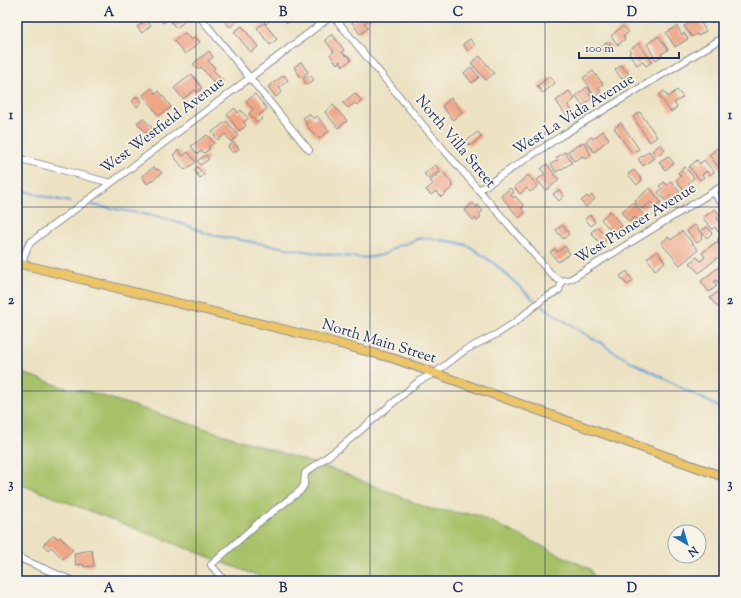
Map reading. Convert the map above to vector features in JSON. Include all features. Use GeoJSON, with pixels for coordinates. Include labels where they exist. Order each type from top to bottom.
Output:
{"type":"FeatureCollection","features":[{"type":"Feature","properties":{"kind":"main road","name":"North Main Street"},"geometry":{"type":"LineString","coordinates":[[20,263],[318,338],[395,359],[724,477]]}},
{"type":"Feature","properties":{"kind":"street"},"geometry":{"type":"LineString","coordinates":[[200,17],[309,150]]}},
{"type":"Feature","properties":{"kind":"street","name":"West Westfield Avenue"},"geometry":{"type":"LineString","coordinates":[[20,263],[31,242],[330,17]]}},
{"type":"Feature","properties":{"kind":"street","name":"North Villa Street"},"geometry":{"type":"LineString","coordinates":[[334,17],[552,275],[561,281]]}},
{"type":"Feature","properties":{"kind":"street","name":"West La Vida Avenue"},"geometry":{"type":"LineString","coordinates":[[479,190],[561,136],[724,37]]}},
{"type":"Feature","properties":{"kind":"street"},"geometry":{"type":"LineString","coordinates":[[17,158],[111,183]]}},
{"type":"Feature","properties":{"kind":"street","name":"West Pioneer Avenue"},"geometry":{"type":"LineString","coordinates":[[561,281],[571,279],[724,185]]}},
{"type":"Feature","properties":{"kind":"street"},"geometry":{"type":"LineString","coordinates":[[713,192],[724,206]]}},
{"type":"Feature","properties":{"kind":"street"},"geometry":{"type":"LineString","coordinates":[[225,581],[212,565],[258,523],[300,491],[304,485],[305,474],[342,446],[419,381],[435,373],[465,350],[497,334],[514,323],[543,299],[559,290],[561,281]]}},
{"type":"Feature","properties":{"kind":"street"},"geometry":{"type":"LineString","coordinates":[[17,557],[73,581]]}},
{"type":"Feature","properties":{"kind":"green space"},"geometry":{"type":"Polygon","coordinates":[[[17,371],[72,390],[90,392],[338,471],[430,509],[477,515],[590,569],[596,581],[271,581],[17,483],[17,371]]]}},
{"type":"Feature","properties":{"kind":"building"},"geometry":{"type":"Polygon","coordinates":[[[158,17],[181,17],[184,22],[176,28],[169,19],[163,23],[158,17]]]}},
{"type":"Feature","properties":{"kind":"building"},"geometry":{"type":"Polygon","coordinates":[[[228,17],[242,17],[230,27],[224,20],[228,17]]]}},
{"type":"Feature","properties":{"kind":"building"},"geometry":{"type":"Polygon","coordinates":[[[260,17],[274,17],[266,24],[260,17]]]}},
{"type":"Feature","properties":{"kind":"building"},"geometry":{"type":"Polygon","coordinates":[[[281,17],[294,17],[287,23],[281,17]]]}},
{"type":"Feature","properties":{"kind":"building"},"geometry":{"type":"Polygon","coordinates":[[[359,17],[373,17],[364,23],[368,28],[360,34],[352,22],[359,17]]]}},
{"type":"Feature","properties":{"kind":"building"},"geometry":{"type":"Polygon","coordinates":[[[693,17],[697,17],[706,31],[698,36],[697,34],[692,37],[684,26],[690,22],[688,20],[693,17]]]}},
{"type":"Feature","properties":{"kind":"building"},"geometry":{"type":"Polygon","coordinates":[[[706,17],[724,18],[718,22],[717,19],[711,23],[706,17]]]}},
{"type":"Feature","properties":{"kind":"building"},"geometry":{"type":"Polygon","coordinates":[[[146,20],[151,25],[142,33],[137,27],[146,20]]]}},
{"type":"Feature","properties":{"kind":"building"},"geometry":{"type":"Polygon","coordinates":[[[264,23],[277,39],[270,45],[257,28],[264,23]]]}},
{"type":"Feature","properties":{"kind":"building"},"geometry":{"type":"Polygon","coordinates":[[[242,26],[258,47],[251,52],[234,32],[242,26]]]}},
{"type":"Feature","properties":{"kind":"building"},"geometry":{"type":"Polygon","coordinates":[[[623,26],[629,32],[623,36],[625,39],[618,45],[611,36],[623,26]]]}},
{"type":"Feature","properties":{"kind":"building"},"geometry":{"type":"Polygon","coordinates":[[[677,26],[682,35],[684,33],[688,39],[675,47],[666,33],[677,26]]]}},
{"type":"Feature","properties":{"kind":"building"},"geometry":{"type":"Polygon","coordinates":[[[185,33],[191,40],[195,37],[200,42],[185,54],[174,41],[185,33]]]}},
{"type":"Feature","properties":{"kind":"building"},"geometry":{"type":"Polygon","coordinates":[[[332,34],[344,50],[342,52],[346,56],[348,55],[351,60],[343,66],[340,61],[337,64],[330,55],[334,52],[325,40],[332,34]]]}},
{"type":"Feature","properties":{"kind":"building"},"geometry":{"type":"Polygon","coordinates":[[[659,36],[668,50],[661,54],[662,56],[656,60],[647,44],[659,36]]]}},
{"type":"Feature","properties":{"kind":"building"},"geometry":{"type":"Polygon","coordinates":[[[470,39],[475,45],[468,51],[463,44],[470,39]]]}},
{"type":"Feature","properties":{"kind":"building"},"geometry":{"type":"Polygon","coordinates":[[[607,42],[612,47],[605,53],[600,47],[607,42]]]}},
{"type":"Feature","properties":{"kind":"building"},"geometry":{"type":"Polygon","coordinates":[[[639,43],[652,62],[646,66],[642,61],[637,65],[629,53],[631,52],[629,50],[639,43]]]}},
{"type":"Feature","properties":{"kind":"building"},"geometry":{"type":"Polygon","coordinates":[[[209,51],[213,57],[208,61],[215,68],[213,70],[223,81],[219,84],[216,80],[213,82],[201,67],[198,69],[193,64],[209,51]]]}},
{"type":"Feature","properties":{"kind":"building"},"geometry":{"type":"Polygon","coordinates":[[[480,56],[494,73],[486,80],[471,63],[480,56]]]}},
{"type":"Feature","properties":{"kind":"building"},"geometry":{"type":"Polygon","coordinates":[[[301,62],[308,72],[301,78],[294,67],[301,62]]]}},
{"type":"Feature","properties":{"kind":"building"},"geometry":{"type":"Polygon","coordinates":[[[621,65],[629,74],[622,79],[615,70],[621,65]]]}},
{"type":"Feature","properties":{"kind":"building"},"geometry":{"type":"Polygon","coordinates":[[[471,67],[479,77],[472,83],[464,73],[471,67]]]}},
{"type":"Feature","properties":{"kind":"building"},"geometry":{"type":"Polygon","coordinates":[[[593,71],[603,84],[598,88],[601,92],[595,96],[583,78],[593,71]]]}},
{"type":"Feature","properties":{"kind":"building"},"geometry":{"type":"Polygon","coordinates":[[[192,74],[202,88],[197,92],[195,90],[183,99],[174,88],[192,74]]]}},
{"type":"Feature","properties":{"kind":"building"},"geometry":{"type":"Polygon","coordinates":[[[284,75],[288,80],[279,88],[282,92],[276,97],[268,87],[284,75]]]}},
{"type":"Feature","properties":{"kind":"building"},"geometry":{"type":"Polygon","coordinates":[[[310,75],[314,80],[307,85],[303,79],[310,75]]]}},
{"type":"Feature","properties":{"kind":"building"},"geometry":{"type":"Polygon","coordinates":[[[550,76],[555,83],[543,93],[537,86],[550,76]]]}},
{"type":"Feature","properties":{"kind":"building"},"geometry":{"type":"Polygon","coordinates":[[[587,87],[591,92],[589,94],[592,98],[583,106],[576,96],[587,87]]]}},
{"type":"Feature","properties":{"kind":"building"},"geometry":{"type":"Polygon","coordinates":[[[152,88],[156,94],[159,91],[171,107],[159,116],[143,95],[152,88]]]}},
{"type":"Feature","properties":{"kind":"building"},"geometry":{"type":"Polygon","coordinates":[[[677,90],[683,97],[674,103],[677,107],[671,112],[659,95],[664,91],[668,97],[677,90]]]}},
{"type":"Feature","properties":{"kind":"building"},"geometry":{"type":"Polygon","coordinates":[[[569,91],[575,99],[568,105],[572,111],[566,115],[556,101],[569,91]]]}},
{"type":"Feature","properties":{"kind":"building"},"geometry":{"type":"Polygon","coordinates":[[[355,93],[362,101],[357,105],[355,103],[348,108],[343,103],[355,93]]]}},
{"type":"Feature","properties":{"kind":"building"},"geometry":{"type":"Polygon","coordinates":[[[255,94],[267,109],[259,115],[262,119],[257,123],[249,113],[253,109],[246,101],[255,94]]]}},
{"type":"Feature","properties":{"kind":"building"},"geometry":{"type":"Polygon","coordinates":[[[137,96],[142,102],[137,107],[132,101],[137,96]]]}},
{"type":"Feature","properties":{"kind":"building"},"geometry":{"type":"Polygon","coordinates":[[[451,98],[462,112],[453,120],[442,106],[451,98]]]}},
{"type":"Feature","properties":{"kind":"building"},"geometry":{"type":"Polygon","coordinates":[[[333,105],[347,121],[338,128],[325,112],[333,105]]]}},
{"type":"Feature","properties":{"kind":"building"},"geometry":{"type":"Polygon","coordinates":[[[235,108],[238,113],[241,110],[248,119],[244,122],[246,126],[239,131],[227,115],[235,108]]]}},
{"type":"Feature","properties":{"kind":"building"},"geometry":{"type":"Polygon","coordinates":[[[640,112],[657,137],[650,142],[633,117],[640,112]]]}},
{"type":"Feature","properties":{"kind":"building"},"geometry":{"type":"Polygon","coordinates":[[[309,114],[314,119],[317,116],[329,131],[319,139],[316,135],[315,136],[303,118],[309,114]]]}},
{"type":"Feature","properties":{"kind":"building"},"geometry":{"type":"Polygon","coordinates":[[[143,118],[153,129],[147,134],[137,123],[143,118]]]}},
{"type":"Feature","properties":{"kind":"building"},"geometry":{"type":"Polygon","coordinates":[[[227,121],[238,136],[231,142],[225,134],[218,140],[212,132],[227,121]]]}},
{"type":"Feature","properties":{"kind":"building"},"geometry":{"type":"Polygon","coordinates":[[[621,123],[639,149],[632,153],[614,128],[621,123]]]}},
{"type":"Feature","properties":{"kind":"building"},"geometry":{"type":"Polygon","coordinates":[[[603,131],[609,139],[594,152],[586,141],[591,137],[593,139],[603,131]]]}},
{"type":"Feature","properties":{"kind":"building"},"geometry":{"type":"Polygon","coordinates":[[[478,132],[482,137],[470,146],[466,141],[478,132]]]}},
{"type":"Feature","properties":{"kind":"building"},"geometry":{"type":"Polygon","coordinates":[[[207,135],[214,143],[208,147],[210,149],[204,153],[202,151],[197,154],[191,146],[207,135]]]}},
{"type":"Feature","properties":{"kind":"building"},"geometry":{"type":"Polygon","coordinates":[[[234,142],[239,149],[233,153],[228,147],[234,142]]]}},
{"type":"Feature","properties":{"kind":"building"},"geometry":{"type":"Polygon","coordinates":[[[584,142],[591,155],[585,159],[583,156],[574,161],[568,151],[584,142]]]}},
{"type":"Feature","properties":{"kind":"building"},"geometry":{"type":"Polygon","coordinates":[[[661,144],[665,150],[657,156],[652,151],[661,144]]]}},
{"type":"Feature","properties":{"kind":"building"},"geometry":{"type":"Polygon","coordinates":[[[721,145],[724,148],[724,168],[721,170],[709,155],[721,145]]]}},
{"type":"Feature","properties":{"kind":"building"},"geometry":{"type":"Polygon","coordinates":[[[178,150],[183,156],[188,152],[196,162],[185,170],[173,155],[178,150]]]}},
{"type":"Feature","properties":{"kind":"building"},"geometry":{"type":"Polygon","coordinates":[[[649,151],[654,158],[643,166],[638,159],[649,151]]]}},
{"type":"Feature","properties":{"kind":"building"},"geometry":{"type":"Polygon","coordinates":[[[565,152],[572,163],[556,172],[551,164],[558,160],[556,158],[565,152]]]}},
{"type":"Feature","properties":{"kind":"building"},"geometry":{"type":"Polygon","coordinates":[[[206,155],[209,159],[200,165],[197,161],[206,155]]]}},
{"type":"Feature","properties":{"kind":"building"},"geometry":{"type":"Polygon","coordinates":[[[668,156],[674,163],[665,170],[659,162],[668,156]]]}},
{"type":"Feature","properties":{"kind":"building"},"geometry":{"type":"Polygon","coordinates":[[[697,160],[700,164],[704,160],[714,172],[710,175],[706,171],[702,175],[704,177],[700,180],[689,167],[697,160]]]}},
{"type":"Feature","properties":{"kind":"building"},"geometry":{"type":"Polygon","coordinates":[[[547,164],[559,180],[546,190],[537,180],[545,174],[541,169],[547,164]]]}},
{"type":"Feature","properties":{"kind":"building"},"geometry":{"type":"Polygon","coordinates":[[[435,165],[440,170],[429,179],[424,174],[435,165]]]}},
{"type":"Feature","properties":{"kind":"building"},"geometry":{"type":"Polygon","coordinates":[[[154,167],[162,173],[147,184],[142,176],[154,167]]]}},
{"type":"Feature","properties":{"kind":"building"},"geometry":{"type":"Polygon","coordinates":[[[197,167],[204,175],[200,178],[194,170],[197,167]]]}},
{"type":"Feature","properties":{"kind":"building"},"geometry":{"type":"Polygon","coordinates":[[[685,167],[694,178],[688,183],[691,188],[685,192],[676,180],[681,176],[678,173],[685,167]]]}},
{"type":"Feature","properties":{"kind":"building"},"geometry":{"type":"Polygon","coordinates":[[[634,170],[642,180],[637,185],[628,174],[634,170]]]}},
{"type":"Feature","properties":{"kind":"building"},"geometry":{"type":"Polygon","coordinates":[[[442,171],[452,183],[451,184],[453,187],[441,197],[436,191],[431,195],[426,190],[433,184],[430,181],[442,171]]]}},
{"type":"Feature","properties":{"kind":"building"},"geometry":{"type":"Polygon","coordinates":[[[528,175],[538,186],[530,192],[527,188],[520,194],[514,187],[528,175]]]}},
{"type":"Feature","properties":{"kind":"building"},"geometry":{"type":"Polygon","coordinates":[[[671,181],[681,194],[676,199],[672,194],[669,197],[671,199],[667,203],[658,192],[662,189],[659,186],[664,182],[667,185],[671,181]]]}},
{"type":"Feature","properties":{"kind":"building"},"geometry":{"type":"Polygon","coordinates":[[[510,188],[514,192],[511,195],[513,198],[515,196],[524,206],[521,208],[525,213],[519,218],[501,196],[510,188]]]}},
{"type":"Feature","properties":{"kind":"building"},"geometry":{"type":"Polygon","coordinates":[[[650,188],[661,202],[655,207],[651,202],[642,209],[635,200],[650,188]]]}},
{"type":"Feature","properties":{"kind":"building"},"geometry":{"type":"Polygon","coordinates":[[[559,190],[564,196],[559,201],[553,194],[559,190]]]}},
{"type":"Feature","properties":{"kind":"building"},"geometry":{"type":"Polygon","coordinates":[[[592,195],[595,199],[586,207],[581,201],[587,196],[589,198],[592,195]]]}},
{"type":"Feature","properties":{"kind":"building"},"geometry":{"type":"Polygon","coordinates":[[[634,202],[645,217],[639,222],[635,217],[629,222],[621,212],[634,202]]]}},
{"type":"Feature","properties":{"kind":"building"},"geometry":{"type":"Polygon","coordinates":[[[473,203],[477,207],[478,205],[483,211],[479,214],[481,217],[477,221],[475,218],[473,220],[465,210],[473,203]]]}},
{"type":"Feature","properties":{"kind":"building"},"geometry":{"type":"Polygon","coordinates":[[[715,209],[720,215],[717,218],[724,228],[718,232],[715,227],[712,229],[703,218],[715,209]]]}},
{"type":"Feature","properties":{"kind":"building"},"geometry":{"type":"Polygon","coordinates":[[[610,211],[622,226],[617,230],[620,233],[616,237],[601,219],[610,211]]]}},
{"type":"Feature","properties":{"kind":"building"},"geometry":{"type":"Polygon","coordinates":[[[590,215],[595,222],[591,226],[585,219],[590,215]]]}},
{"type":"Feature","properties":{"kind":"building"},"geometry":{"type":"Polygon","coordinates":[[[563,225],[569,234],[563,239],[556,230],[563,225]]]}},
{"type":"Feature","properties":{"kind":"building"},"geometry":{"type":"Polygon","coordinates":[[[695,225],[703,235],[701,237],[702,239],[697,243],[687,231],[695,225]]]}},
{"type":"Feature","properties":{"kind":"building"},"geometry":{"type":"Polygon","coordinates":[[[598,227],[607,239],[600,244],[591,232],[598,227]]]}},
{"type":"Feature","properties":{"kind":"building"},"geometry":{"type":"Polygon","coordinates":[[[707,227],[712,233],[707,238],[701,231],[707,227]]]}},
{"type":"Feature","properties":{"kind":"building"},"geometry":{"type":"Polygon","coordinates":[[[682,231],[698,250],[680,265],[661,243],[668,237],[671,240],[682,231]]]}},
{"type":"Feature","properties":{"kind":"building"},"geometry":{"type":"Polygon","coordinates":[[[724,235],[724,252],[699,273],[690,263],[697,257],[701,261],[705,257],[702,253],[716,242],[719,245],[721,244],[717,240],[724,235]]]}},
{"type":"Feature","properties":{"kind":"building"},"geometry":{"type":"Polygon","coordinates":[[[565,246],[570,254],[558,262],[550,252],[555,249],[557,252],[565,246]]]}},
{"type":"Feature","properties":{"kind":"building"},"geometry":{"type":"Polygon","coordinates":[[[657,251],[665,262],[655,270],[647,258],[657,251]]]}},
{"type":"Feature","properties":{"kind":"building"},"geometry":{"type":"Polygon","coordinates":[[[724,263],[724,280],[719,284],[716,280],[714,282],[717,286],[709,292],[701,281],[724,263]]]}},
{"type":"Feature","properties":{"kind":"building"},"geometry":{"type":"Polygon","coordinates":[[[627,271],[633,281],[627,285],[620,276],[627,271]]]}},
{"type":"Feature","properties":{"kind":"building"},"geometry":{"type":"Polygon","coordinates":[[[724,287],[724,298],[722,300],[724,304],[719,308],[710,298],[724,287]]]}},
{"type":"Feature","properties":{"kind":"building"},"geometry":{"type":"Polygon","coordinates":[[[54,535],[58,539],[60,537],[73,550],[63,559],[51,547],[48,550],[43,545],[54,535]]]}},
{"type":"Feature","properties":{"kind":"building"},"geometry":{"type":"Polygon","coordinates":[[[92,550],[94,566],[84,567],[83,564],[76,565],[74,553],[92,550]]]}},
{"type":"Feature","properties":{"kind":"waterway"},"geometry":{"type":"LineString","coordinates":[[17,188],[30,193],[71,202]]}},
{"type":"Feature","properties":{"kind":"waterway"},"geometry":{"type":"LineString","coordinates":[[92,205],[160,217],[211,235],[316,253],[362,258],[373,257],[385,254],[397,246],[417,239],[425,238],[455,242],[469,246],[495,264],[532,298],[558,317],[630,361],[724,410]]}}]}
